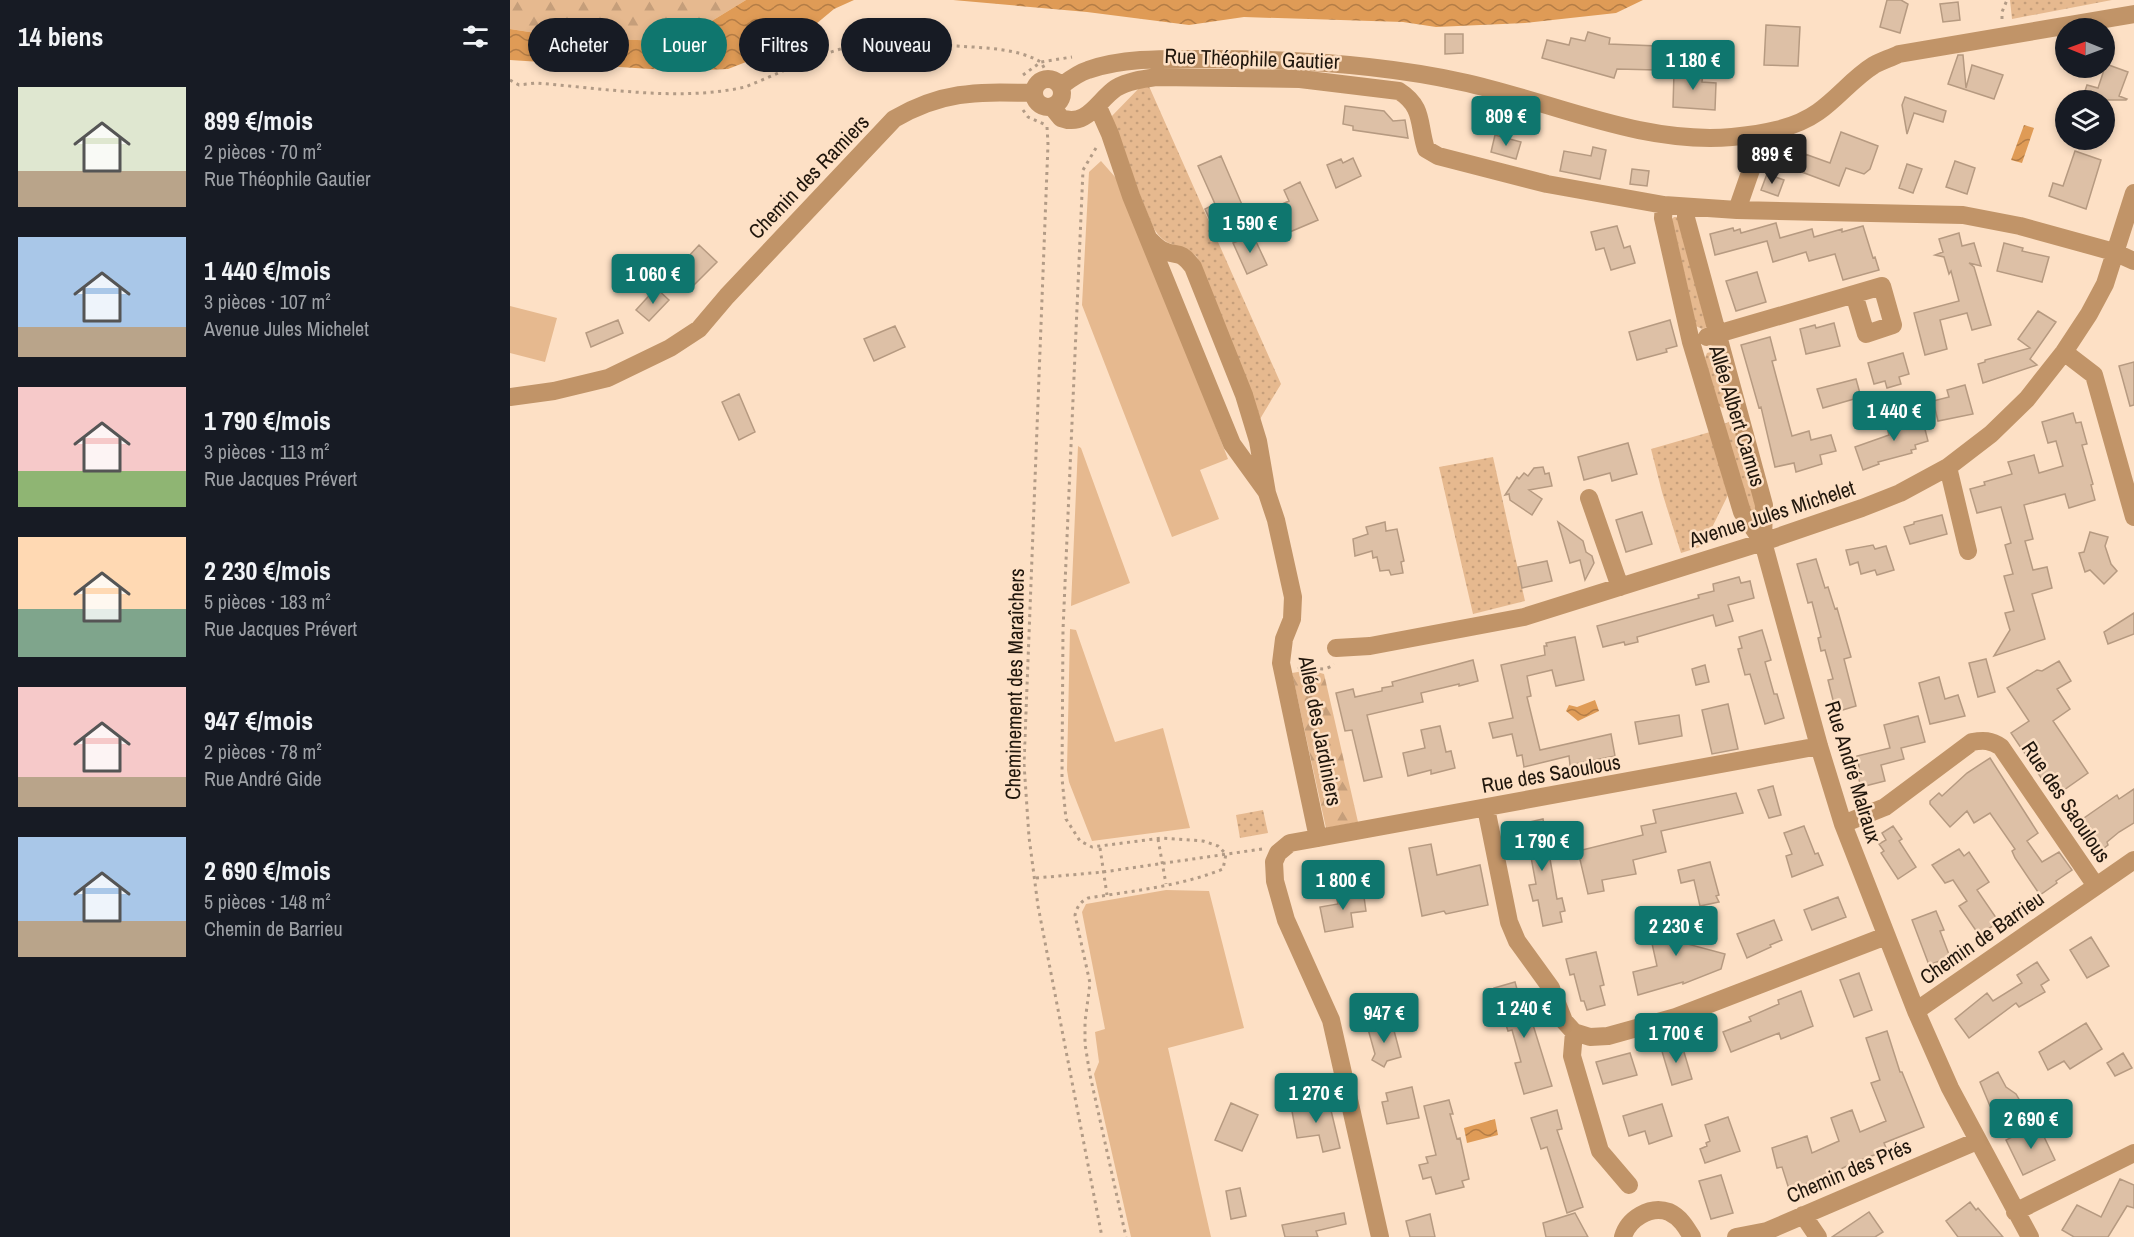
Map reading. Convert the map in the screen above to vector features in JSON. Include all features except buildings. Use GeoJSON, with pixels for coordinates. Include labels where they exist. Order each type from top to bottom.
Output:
{"type":"FeatureCollection","features":[{"type":"Feature","properties":{"kind":"street"},"geometry":{"type":"LineString","coordinates":[[1055,83],[1061,99],[1053,116],[1026,93],[1038,83],[1055,83],[1087,70],[1126,62],[1179,59],[1275,59],[1372,68],[1461,82],[1541,102],[1639,132],[1674,136],[1729,137],[1756,134],[1800,123],[1818,112],[1874,65],[1899,54],[2134,14]]}},
{"type":"Feature","properties":{"kind":"street","name":"Rue Théophile Gautier"},"geometry":{"type":"LineString","coordinates":[[1053,116],[1075,120],[1098,107],[1115,89],[1136,80],[1157,77],[1300,79],[1399,91],[1411,98],[1417,109],[1426,149],[1438,156],[1547,184],[1664,206],[1737,210],[1963,214],[2020,226],[2114,252],[2134,261]]}},
{"type":"Feature","properties":{"kind":"street","name":"Chemin des Ramiers"},"geometry":{"type":"LineString","coordinates":[[510,397],[554,391],[608,378],[670,348],[699,329],[742,280],[894,119],[917,106],[945,97],[974,93],[1026,93]]}},
{"type":"Feature","properties":{"kind":"street","name":"Allée des Jardiniers"},"geometry":{"type":"LineString","coordinates":[[1098,107],[1110,134],[1131,196],[1235,449],[1267,493]]}},
{"type":"Feature","properties":{"kind":"street"},"geometry":{"type":"LineString","coordinates":[[1737,210],[1753,164],[1773,146]]}},
{"type":"Feature","properties":{"kind":"street","name":"Avenue Jules Michelet"},"geometry":{"type":"LineString","coordinates":[[1345,647],[1524,617],[1763,542],[1872,504],[1899,493],[1948,467],[1991,434],[2027,399],[2064,352],[2105,284],[2134,193]]}},
{"type":"Feature","properties":{"kind":"street","name":"Allée Albert Camus"},"geometry":{"type":"LineString","coordinates":[[1664,206],[1663,218],[1691,342],[1742,512],[1763,542]]}},
{"type":"Feature","properties":{"kind":"street","name":"Allée Albert Camus"},"geometry":{"type":"LineString","coordinates":[[1686,207],[1686,218],[1764,505],[1763,542]]}},
{"type":"Feature","properties":{"kind":"street","name":"Allée des Jardiniers"},"geometry":{"type":"LineString","coordinates":[[1150,240],[1162,250],[1185,257],[1193,267],[1244,395],[1258,441],[1267,493],[1293,597],[1292,619],[1284,639],[1281,663],[1318,838]]}},
{"type":"Feature","properties":{"kind":"street"},"geometry":{"type":"LineString","coordinates":[[1691,342],[1854,294]]}},
{"type":"Feature","properties":{"kind":"street"},"geometry":{"type":"LineString","coordinates":[[2064,352],[2094,375],[2129,476],[2133,509]]}},
{"type":"Feature","properties":{"kind":"street"},"geometry":{"type":"LineString","coordinates":[[1714,418],[1738,410]]}},
{"type":"Feature","properties":{"kind":"street"},"geometry":{"type":"LineString","coordinates":[[1235,449],[1246,454],[1256,447],[1258,441]]}},
{"type":"Feature","properties":{"kind":"street"},"geometry":{"type":"LineString","coordinates":[[1948,467],[1968,551]]}},
{"type":"Feature","properties":{"kind":"street"},"geometry":{"type":"LineString","coordinates":[[1589,498],[1620,587]]}},
{"type":"Feature","properties":{"kind":"street","name":"Rue André Malraux"},"geometry":{"type":"LineString","coordinates":[[1763,542],[1819,746],[1843,824],[1916,1011]]}},
{"type":"Feature","properties":{"kind":"street","name":"Rue des Saoulous"},"geometry":{"type":"LineString","coordinates":[[1843,824],[1885,807],[1972,742],[1983,740],[1993,742],[2001,747],[2096,886]]}},
{"type":"Feature","properties":{"kind":"street","name":"Rue des Saoulous"},"geometry":{"type":"LineString","coordinates":[[1284,848],[1318,838],[1819,746]]}},
{"type":"Feature","properties":{"kind":"street"},"geometry":{"type":"LineString","coordinates":[[1486,808],[1509,922],[1517,941],[1551,988],[1564,1021],[1574,1032],[1590,1036],[1608,1036],[1676,1017],[1886,936]]}},
{"type":"Feature","properties":{"kind":"street"},"geometry":{"type":"LineString","coordinates":[[1284,848],[1274,862],[1275,881],[1286,920],[1331,1020],[1380,1237]]}},
{"type":"Feature","properties":{"kind":"street","name":"Chemin de Barrieu"},"geometry":{"type":"LineString","coordinates":[[2030,1237],[1950,1088],[1916,1011],[2134,860]]}},
{"type":"Feature","properties":{"kind":"street"},"geometry":{"type":"LineString","coordinates":[[1574,1032],[1572,1056],[1600,1151],[1629,1185]]}},
{"type":"Feature","properties":{"kind":"street","name":"Chemin des Prés"},"geometry":{"type":"LineString","coordinates":[[1736,1237],[1767,1231],[1977,1141]]}},
{"type":"Feature","properties":{"kind":"street"},"geometry":{"type":"LineString","coordinates":[[2015,1212],[2134,1153]]}},
{"type":"Feature","properties":{"kind":"street"},"geometry":{"type":"LineString","coordinates":[[1623,1237],[1629,1223],[1642,1214],[1654,1210],[1669,1212],[1682,1222],[1692,1237]]}},
{"type":"Feature","properties":{"kind":"street"},"geometry":{"type":"LineString","coordinates":[[1803,1215],[1818,1237]]}},
{"type":"Feature","properties":{"kind":"path"},"geometry":{"type":"LineString","coordinates":[[510,80],[519,85],[536,83],[665,93],[728,91],[745,87],[843,48],[879,41],[906,40],[1015,52],[1041,62],[1055,83]]}},
{"type":"Feature","properties":{"kind":"path"},"geometry":{"type":"LineString","coordinates":[[1053,116],[1028,117],[1019,105],[1026,93],[1020,81],[1024,74],[1041,62],[1076,56]]}},
{"type":"Feature","properties":{"kind":"path","name":"Cheminement des Maraîchers"},"geometry":{"type":"LineString","coordinates":[[1053,116],[1048,144],[1024,764],[1029,837],[1038,906],[1102,1237]]}},
{"type":"Feature","properties":{"kind":"path"},"geometry":{"type":"LineString","coordinates":[[1110,134],[1098,146],[1083,170],[1063,630],[1062,778],[1066,819],[1080,842],[1092,847],[1100,848],[1158,839],[1203,841],[1218,846],[1227,854]]}},
{"type":"Feature","properties":{"kind":"path"},"geometry":{"type":"LineString","coordinates":[[1282,672],[1309,667],[1318,670],[1328,669],[1345,647]]}},
{"type":"Feature","properties":{"kind":"path"},"geometry":{"type":"LineString","coordinates":[[1158,839],[1166,884]]}},
{"type":"Feature","properties":{"kind":"path"},"geometry":{"type":"LineString","coordinates":[[1100,848],[1107,895]]}},
{"type":"Feature","properties":{"kind":"path"},"geometry":{"type":"LineString","coordinates":[[1035,878],[1103,872],[1259,849],[1284,848]]}},
{"type":"Feature","properties":{"kind":"path"},"geometry":{"type":"LineString","coordinates":[[1126,1237],[1085,1044],[1090,983],[1075,915],[1082,901],[1166,884],[1223,869],[1227,854]]}},
{"type":"Feature","properties":{"kind":"green space"},"geometry":{"type":"Polygon","coordinates":[[[510,0],[746,0],[717,18],[641,18],[641,40],[629,40],[629,18],[528,18],[528,32],[510,29],[510,0]]]}},
{"type":"Feature","properties":{"kind":"green space"},"geometry":{"type":"Polygon","coordinates":[[[2010,0],[2112,0],[2012,19],[2010,0]]]}},
{"type":"Feature","properties":{"kind":"green space"},"geometry":{"type":"Polygon","coordinates":[[[1143,84],[1148,84],[1281,384],[1260,419],[1197,257],[1163,240],[1158,235],[1109,119],[1143,84]]]}},
{"type":"Feature","properties":{"kind":"green space"},"geometry":{"type":"Polygon","coordinates":[[[1101,161],[1123,186],[1228,459],[1200,470],[1219,519],[1172,537],[1082,305],[1089,172],[1101,161]]]}},
{"type":"Feature","properties":{"kind":"green space"},"geometry":{"type":"Polygon","coordinates":[[[1678,217],[1708,327],[1702,329],[1696,326],[1672,219],[1678,217]]]}},
{"type":"Feature","properties":{"kind":"green space"},"geometry":{"type":"Polygon","coordinates":[[[510,306],[557,318],[545,362],[510,353],[510,306]]]}},
{"type":"Feature","properties":{"kind":"green space"},"geometry":{"type":"Polygon","coordinates":[[[1714,351],[1729,406],[1723,408],[1717,405],[1705,358],[1707,353],[1714,351]]]}},
{"type":"Feature","properties":{"kind":"green space"},"geometry":{"type":"Polygon","coordinates":[[[1733,420],[1758,509],[1750,511],[1724,424],[1733,420]]]}},
{"type":"Feature","properties":{"kind":"green space"},"geometry":{"type":"Polygon","coordinates":[[[1710,432],[1728,495],[1703,546],[1681,553],[1651,449],[1710,432]]]}},
{"type":"Feature","properties":{"kind":"green space"},"geometry":{"type":"Polygon","coordinates":[[[1078,446],[1081,448],[1130,583],[1071,606],[1078,446]]]}},
{"type":"Feature","properties":{"kind":"green space"},"geometry":{"type":"Polygon","coordinates":[[[1493,457],[1525,601],[1473,614],[1439,467],[1493,457]]]}},
{"type":"Feature","properties":{"kind":"green space"},"geometry":{"type":"Polygon","coordinates":[[[1070,629],[1076,630],[1115,742],[1163,728],[1190,828],[1092,841],[1069,782],[1067,770],[1070,629]]]}},
{"type":"Feature","properties":{"kind":"green space"},"geometry":{"type":"Polygon","coordinates":[[[1309,670],[1324,674],[1358,822],[1326,828],[1292,673],[1309,670]]]}},
{"type":"Feature","properties":{"kind":"green space"},"geometry":{"type":"Polygon","coordinates":[[[1263,810],[1268,833],[1240,838],[1236,815],[1263,810]]]}},
{"type":"Feature","properties":{"kind":"green space"},"geometry":{"type":"Polygon","coordinates":[[[1166,890],[1209,891],[1244,1028],[1168,1048],[1211,1237],[1131,1237],[1094,1074],[1099,1062],[1095,1032],[1105,1029],[1082,912],[1086,904],[1166,890]]]}},
{"type":"Feature","properties":{"kind":"water"},"geometry":{"type":"Polygon","coordinates":[[[746,0],[854,0],[834,9],[823,18],[739,18],[739,65],[728,69],[727,18],[717,18],[746,0]]]}},
{"type":"Feature","properties":{"kind":"water"},"geometry":{"type":"Polygon","coordinates":[[[953,0],[1643,0],[1616,13],[1525,23],[1436,27],[1403,22],[1244,17],[1189,25],[1087,12],[953,0]]]}},
{"type":"Feature","properties":{"kind":"water"},"geometry":{"type":"Polygon","coordinates":[[[510,29],[528,32],[528,61],[510,60],[510,29]]]}},
{"type":"Feature","properties":{"kind":"water"},"geometry":{"type":"Polygon","coordinates":[[[629,40],[641,40],[641,68],[629,68],[629,40]]]}},
{"type":"Feature","properties":{"kind":"water"},"geometry":{"type":"Polygon","coordinates":[[[2024,125],[2034,128],[2022,163],[2011,160],[2024,125]]]}},
{"type":"Feature","properties":{"kind":"water"},"geometry":{"type":"Polygon","coordinates":[[[1595,700],[1599,711],[1578,721],[1566,711],[1569,705],[1577,707],[1595,700]]]}},
{"type":"Feature","properties":{"kind":"water"},"geometry":{"type":"Polygon","coordinates":[[[1495,1119],[1498,1135],[1467,1143],[1464,1128],[1495,1119]]]}}]}
